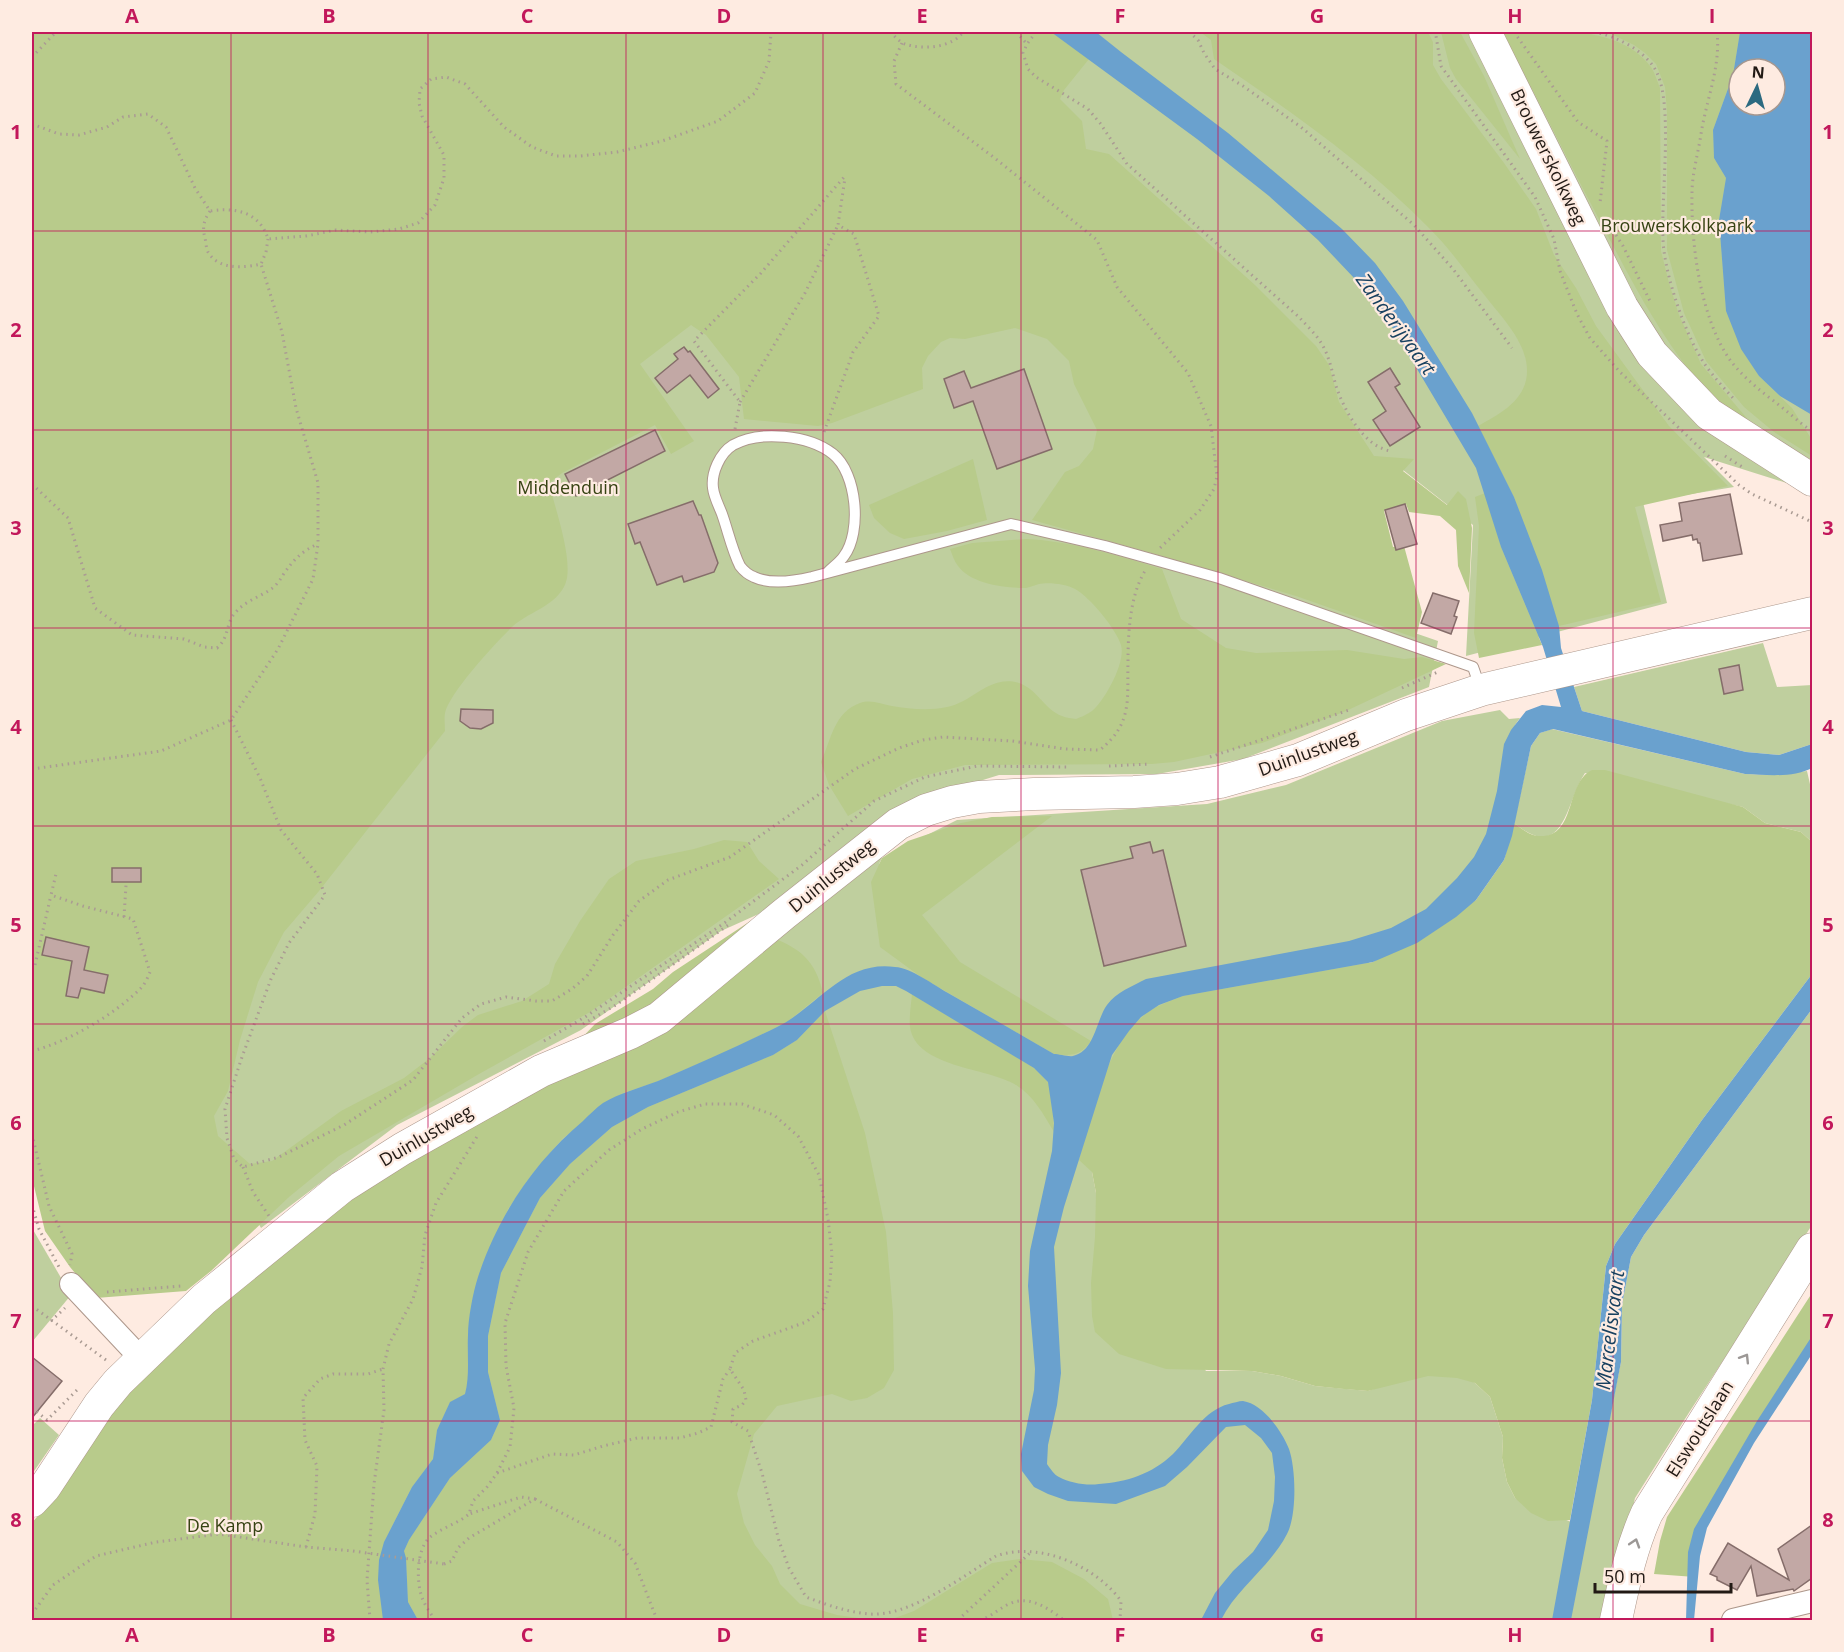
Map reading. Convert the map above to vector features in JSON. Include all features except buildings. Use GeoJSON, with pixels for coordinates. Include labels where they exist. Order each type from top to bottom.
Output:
{"type":"FeatureCollection","features":[{"type":"Feature","properties":{"kind":"street","name":"Brouwerskolkweg"},"geometry":{"type":"LineString","coordinates":[[1485,32],[1622,307],[1652,354],[1709,414],[1812,480]]}},
{"type":"Feature","properties":{"kind":"street","name":"Duinlustweg"},"geometry":{"type":"LineString","coordinates":[[32,1501],[45,1487],[99,1405],[118,1382],[204,1299],[342,1187],[402,1149],[540,1071],[630,1033],[659,1018],[898,824],[926,810],[951,802],[979,797],[1134,792],[1220,782],[1298,760],[1406,715],[1477,678],[1544,674],[1812,613]]}},
{"type":"Feature","properties":{"kind":"street","name":"Elswoutslaan"},"geometry":{"type":"LineString","coordinates":[[1616,1620],[1626,1569],[1647,1513],[1812,1249]]}},
{"type":"Feature","properties":{"kind":"street"},"geometry":{"type":"LineString","coordinates":[[69,1281],[133,1350]]}},
{"type":"Feature","properties":{"kind":"street"},"geometry":{"type":"LineString","coordinates":[[1746,1619],[1812,1601]]}},
{"type":"Feature","properties":{"kind":"lane"},"geometry":{"type":"LineString","coordinates":[[828,572],[845,555],[853,535],[855,516],[854,496],[848,477],[838,459],[819,446],[788,437],[770,435],[747,439],[731,447],[715,469],[712,488],[741,568],[755,578],[793,581],[828,572],[1011,524],[1152,559],[1293,603],[1477,678]]}},
{"type":"Feature","properties":{"kind":"path"},"geometry":{"type":"LineString","coordinates":[[32,57],[57,32]]}},
{"type":"Feature","properties":{"kind":"path"},"geometry":{"type":"LineString","coordinates":[[268,239],[306,236],[336,230],[370,232],[418,223],[435,206],[444,178],[444,155],[431,128],[422,116],[419,103],[420,89],[431,79],[446,77],[465,84],[504,127],[532,147],[556,156],[617,152],[662,141],[717,121],[754,93],[769,61],[771,32]]}},
{"type":"Feature","properties":{"kind":"path"},"geometry":{"type":"LineString","coordinates":[[890,32],[902,43],[921,48],[944,44],[959,38],[963,32]]}},
{"type":"Feature","properties":{"kind":"path"},"geometry":{"type":"LineString","coordinates":[[1016,32],[1027,44]]}},
{"type":"Feature","properties":{"kind":"path"},"geometry":{"type":"LineString","coordinates":[[1036,32],[1023,53],[1024,62],[1036,77],[1088,109],[1127,164],[1299,317],[1322,344],[1332,364],[1342,402],[1370,442],[1391,451]]}},
{"type":"Feature","properties":{"kind":"path"},"geometry":{"type":"LineString","coordinates":[[1189,32],[1198,40],[1215,69],[1301,126],[1414,225],[1453,269],[1512,348]]}},
{"type":"Feature","properties":{"kind":"path"},"geometry":{"type":"LineString","coordinates":[[1514,32],[1578,122],[1607,141],[1605,172],[1599,200],[1601,207]]}},
{"type":"Feature","properties":{"kind":"path"},"geometry":{"type":"LineString","coordinates":[[1594,32],[1605,34],[1632,48],[1653,66],[1658,77],[1662,88],[1664,112],[1664,250],[1681,314],[1703,362],[1734,400]]}},
{"type":"Feature","properties":{"kind":"path"},"geometry":{"type":"LineString","coordinates":[[1718,32],[1716,69],[1705,108],[1692,191],[1694,250],[1699,277],[1710,315],[1730,359],[1749,381],[1812,431]]}},
{"type":"Feature","properties":{"kind":"path"},"geometry":{"type":"LineString","coordinates":[[243,1167],[279,1157],[344,1125],[413,1080],[462,1018],[481,1004],[506,997],[552,1001],[572,990],[587,976],[613,935],[639,901],[668,880],[730,858],[855,769],[899,748],[922,740],[943,737],[1011,741],[1065,749],[1100,750],[1112,740],[1124,720],[1129,697],[1128,654],[1131,618],[1139,581],[1164,543],[1200,510],[1214,489],[1217,476],[1210,426],[1188,373],[1118,287],[1097,240],[992,156],[896,84],[894,61],[902,43]]}},
{"type":"Feature","properties":{"kind":"path"},"geometry":{"type":"LineString","coordinates":[[32,124],[59,134],[79,135],[107,128],[123,117],[148,114],[166,127],[195,188],[210,211]]}},
{"type":"Feature","properties":{"kind":"path"},"geometry":{"type":"LineString","coordinates":[[731,447],[740,402],[805,293],[838,225],[845,176],[761,273],[694,341],[740,402]]}},
{"type":"Feature","properties":{"kind":"path"},"geometry":{"type":"LineString","coordinates":[[32,769],[160,752],[231,720],[278,649],[314,579],[318,544],[318,483],[296,408],[282,332],[261,264],[268,239],[265,229],[255,218],[239,211],[224,209],[210,211]]}},
{"type":"Feature","properties":{"kind":"path"},"geometry":{"type":"LineString","coordinates":[[210,211],[204,221],[204,234],[208,252],[216,261],[232,267],[261,264]]}},
{"type":"Feature","properties":{"kind":"path"},"geometry":{"type":"LineString","coordinates":[[819,446],[853,352],[879,316],[854,234],[838,225]]}},
{"type":"Feature","properties":{"kind":"path"},"geometry":{"type":"LineString","coordinates":[[1612,230],[1623,246],[1652,306]]}},
{"type":"Feature","properties":{"kind":"path"},"geometry":{"type":"LineString","coordinates":[[32,484],[68,518],[95,608],[132,635],[184,639],[204,647],[217,648],[225,642],[227,629],[235,612],[274,588],[303,550],[318,544]]}},
{"type":"Feature","properties":{"kind":"path"},"geometry":{"type":"LineString","coordinates":[[231,720],[260,778],[281,830],[317,874],[325,895],[289,943],[271,979],[225,1109],[227,1138],[234,1159],[243,1167],[253,1192],[268,1215]]}},
{"type":"Feature","properties":{"kind":"path"},"geometry":{"type":"LineString","coordinates":[[35,965],[56,874]]}},
{"type":"Feature","properties":{"kind":"path"},"geometry":{"type":"LineString","coordinates":[[124,917],[126,885]]}},
{"type":"Feature","properties":{"kind":"path"},"geometry":{"type":"LineString","coordinates":[[32,1052],[47,1047],[108,1015],[143,987],[150,972],[133,919],[51,895]]}},
{"type":"Feature","properties":{"kind":"path"},"geometry":{"type":"LineString","coordinates":[[469,1514],[473,1501],[497,1473],[510,1447],[514,1408],[506,1366],[505,1323],[528,1252],[564,1191],[609,1150],[642,1129],[678,1112],[705,1104],[742,1104],[774,1115],[798,1136],[819,1175],[832,1254],[830,1282],[823,1308],[806,1322],[753,1341],[735,1353],[723,1379],[711,1426],[698,1433],[680,1438],[637,1438],[574,1455],[552,1454],[497,1473]]}},
{"type":"Feature","properties":{"kind":"path"},"geometry":{"type":"LineString","coordinates":[[370,1620],[367,1580],[374,1484],[384,1410],[383,1369],[389,1344],[413,1299],[422,1267],[425,1235],[436,1203],[480,1132]]}},
{"type":"Feature","properties":{"kind":"path"},"geometry":{"type":"LineString","coordinates":[[32,1134],[49,1206],[72,1254],[69,1281]]}},
{"type":"Feature","properties":{"kind":"path"},"geometry":{"type":"LineString","coordinates":[[32,1205],[39,1229],[56,1263],[69,1281]]}},
{"type":"Feature","properties":{"kind":"path"},"geometry":{"type":"LineString","coordinates":[[105,1292],[187,1285]]}},
{"type":"Feature","properties":{"kind":"path"},"geometry":{"type":"LineString","coordinates":[[32,1306],[107,1361],[102,1366]]}},
{"type":"Feature","properties":{"kind":"path"},"geometry":{"type":"LineString","coordinates":[[306,1547],[315,1514],[317,1466],[305,1440],[303,1398],[320,1379],[333,1374],[368,1374],[383,1369]]}},
{"type":"Feature","properties":{"kind":"path"},"geometry":{"type":"LineString","coordinates":[[729,1369],[744,1390],[746,1400],[733,1410],[732,1422],[748,1431],[762,1473],[779,1541],[789,1568],[806,1598],[839,1609],[861,1613],[893,1611],[921,1600],[996,1556],[1011,1551],[1031,1552],[1059,1556],[1088,1572],[1115,1592],[1121,1601],[1119,1620]]}},
{"type":"Feature","properties":{"kind":"path"},"geometry":{"type":"LineString","coordinates":[[32,1408],[46,1420],[80,1387]]}},
{"type":"Feature","properties":{"kind":"path"},"geometry":{"type":"LineString","coordinates":[[435,1620],[422,1599],[418,1573],[421,1548],[430,1537],[460,1522],[469,1514],[521,1497],[535,1498],[617,1542],[635,1563],[657,1620]]}},
{"type":"Feature","properties":{"kind":"path"},"geometry":{"type":"LineString","coordinates":[[32,1614],[53,1585],[96,1556],[156,1542],[219,1534],[444,1564],[452,1561],[458,1548],[469,1538],[535,1498]]}},
{"type":"Feature","properties":{"kind":"path"},"geometry":{"type":"LineString","coordinates":[[958,1620],[1031,1552]]}},
{"type":"Feature","properties":{"kind":"path"},"geometry":{"type":"LineString","coordinates":[[980,1620],[990,1617],[1010,1603],[1026,1600],[1046,1607],[1064,1620]]}},
{"type":"Feature","properties":{"kind":"green space"},"geometry":{"type":"Polygon","coordinates":[[[1562,31],[1602,37],[1621,43],[1637,53],[1651,67],[1660,88],[1661,251],[1669,283],[1679,315],[1701,364],[1750,422],[1727,408],[1705,388],[1684,363],[1645,305],[1502,32],[1562,31]]]}},
{"type":"Feature","properties":{"kind":"green space","name":"Middenduin"},"geometry":{"type":"Polygon","coordinates":[[[32,32],[1812,32],[1812,491],[1704,457],[1734,487],[1643,502],[1667,603],[1466,656],[1473,525],[1403,470],[1334,605],[1438,641],[1429,687],[1243,759],[1157,774],[999,775],[909,803],[761,913],[721,931],[581,1030],[397,1125],[261,1228],[207,1127],[32,32]]]}},
{"type":"Feature","properties":{"kind":"green space"},"geometry":{"type":"Polygon","coordinates":[[[32,32],[1051,32],[1089,59],[1064,90],[1060,99],[1082,121],[1086,149],[1109,154],[1255,285],[1316,346],[1329,365],[1339,402],[1374,456],[1414,459],[1403,471],[1447,505],[1458,491],[1466,499],[1472,528],[1469,593],[1458,566],[1456,530],[1440,516],[1409,512],[1406,504],[1384,511],[1393,547],[1404,546],[1422,612],[1416,638],[1296,596],[1032,520],[1065,472],[1079,466],[1093,449],[1097,430],[1074,384],[1069,361],[1047,339],[1015,328],[965,339],[950,338],[941,342],[928,356],[922,368],[923,389],[832,423],[818,426],[744,419],[739,377],[706,335],[691,325],[640,364],[694,441],[671,454],[655,425],[562,473],[549,483],[567,556],[568,568],[564,587],[552,601],[513,626],[474,668],[448,704],[445,731],[284,932],[258,982],[240,1040],[228,1091],[214,1116],[218,1136],[250,1164],[272,1161],[341,1111],[404,1078],[478,1015],[522,1001],[549,984],[555,964],[580,921],[609,879],[636,861],[724,840],[747,842],[759,861],[779,879],[590,1012],[339,1156],[289,1197],[211,1271],[186,1291],[96,1298],[70,1267],[45,1231],[32,1178],[32,32]]]}},
{"type":"Feature","properties":{"kind":"green space"},"geometry":{"type":"Polygon","coordinates":[[[1200,32],[1428,32],[1433,42],[1433,65],[1441,79],[1536,209],[1554,255],[1576,288],[1596,326],[1669,426],[1728,486],[1635,507],[1661,602],[1559,626],[1514,497],[1478,426],[1511,405],[1522,390],[1527,371],[1526,360],[1518,340],[1446,246],[1431,230],[1354,160],[1214,59],[1211,40],[1200,32]]]}},
{"type":"Feature","properties":{"kind":"green space"},"geometry":{"type":"Polygon","coordinates":[[[1441,32],[1460,32],[1484,76],[1520,159],[1456,79],[1450,68],[1441,32]]]}},
{"type":"Feature","properties":{"kind":"green space","name":"Brouwerskolkpark"},"geometry":{"type":"Polygon","coordinates":[[[1607,32],[1740,32],[1736,57],[1727,57],[1727,92],[1713,130],[1714,158],[1726,178],[1719,220],[1726,311],[1759,376],[1792,408],[1812,440],[1812,456],[1774,432],[1744,407],[1706,361],[1684,313],[1667,250],[1665,87],[1656,64],[1634,45],[1607,32]]]}},
{"type":"Feature","properties":{"kind":"green space"},"geometry":{"type":"Polygon","coordinates":[[[973,459],[987,520],[904,539],[890,533],[874,518],[869,505],[973,459]]]}},
{"type":"Feature","properties":{"kind":"green space"},"geometry":{"type":"Polygon","coordinates":[[[1485,493],[1501,547],[1542,645],[1479,658],[1474,633],[1479,526],[1475,497],[1485,493]]]}},
{"type":"Feature","properties":{"kind":"green space"},"geometry":{"type":"Polygon","coordinates":[[[1026,539],[1078,546],[1162,569],[1181,619],[1226,648],[1256,653],[1347,650],[1404,659],[1422,657],[1446,664],[1346,711],[1262,743],[1174,762],[1152,764],[965,765],[912,779],[848,816],[829,785],[821,762],[834,728],[851,707],[864,702],[872,702],[912,709],[947,707],[965,700],[990,685],[1009,681],[1019,683],[1031,690],[1056,713],[1076,719],[1092,711],[1103,698],[1117,670],[1122,652],[1121,645],[1108,622],[1088,599],[1075,589],[1052,583],[1018,588],[980,581],[958,566],[950,549],[972,543],[1026,539]]]}},
{"type":"Feature","properties":{"kind":"green space"},"geometry":{"type":"Polygon","coordinates":[[[1763,643],[1777,687],[1812,685],[1812,744],[1779,755],[1746,752],[1582,711],[1574,687],[1763,643]]]}},
{"type":"Feature","properties":{"kind":"green space","name":"De Kamp"},"geometry":{"type":"Polygon","coordinates":[[[1500,710],[1509,719],[1520,718],[1515,725],[1497,849],[1424,921],[1092,1172],[1096,1206],[1206,1371],[1252,1371],[1281,1376],[1315,1386],[1368,1391],[1445,1364],[1475,1383],[1490,1397],[1503,1437],[1502,1458],[1507,1482],[1515,1498],[1571,1522],[1606,1435],[1621,1362],[1622,1305],[1631,1257],[1644,1235],[1812,1009],[1812,1225],[1635,1498],[1607,1620],[32,1620],[32,1523],[57,1494],[771,937],[878,849],[882,858],[879,864],[903,847],[957,820],[1207,804],[1286,785],[1442,721],[1500,710]]]}},
{"type":"Feature","properties":{"kind":"green space"},"geometry":{"type":"Polygon","coordinates":[[[1552,729],[1745,774],[1776,775],[1807,771],[1812,793],[1812,842],[1801,832],[1765,823],[1743,807],[1585,773],[1561,825],[1554,833],[1544,837],[1531,834],[1514,823],[1531,746],[1540,733],[1552,729]]]}},
{"type":"Feature","properties":{"kind":"green space"},"geometry":{"type":"Polygon","coordinates":[[[1592,770],[1605,770],[1743,807],[1765,823],[1801,832],[1812,842],[1812,974],[1702,1120],[1615,1244],[1606,1266],[1592,1400],[1570,1520],[1548,1521],[1531,1513],[1515,1498],[1507,1482],[1502,1458],[1503,1437],[1490,1397],[1475,1383],[1457,1378],[1428,1376],[1368,1391],[1315,1386],[1281,1376],[1252,1371],[1166,1369],[1119,1354],[1095,1332],[1091,1283],[1096,1193],[1092,1172],[1079,1160],[1109,1064],[1129,1030],[1147,1013],[1183,996],[1373,962],[1476,900],[1504,860],[1514,823],[1535,836],[1554,833],[1566,817],[1578,785],[1592,770]]]}},
{"type":"Feature","properties":{"kind":"green space"},"geometry":{"type":"Polygon","coordinates":[[[1052,816],[922,915],[960,962],[1091,1041],[1083,1050],[1070,1055],[1054,1054],[921,977],[880,947],[871,882],[882,858],[908,841],[961,823],[992,817],[1052,816]]]}},
{"type":"Feature","properties":{"kind":"green space"},"geometry":{"type":"Polygon","coordinates":[[[758,916],[676,989],[629,1018],[577,1043],[595,1024],[653,989],[673,972],[758,916]]]}},
{"type":"Feature","properties":{"kind":"green space","name":"De Kamp"},"geometry":{"type":"Polygon","coordinates":[[[771,937],[791,946],[805,957],[816,972],[823,993],[787,1022],[724,1053],[656,1082],[623,1093],[563,1138],[532,1174],[508,1209],[478,1278],[468,1332],[468,1383],[465,1394],[450,1403],[437,1430],[433,1459],[412,1487],[384,1542],[383,1620],[32,1620],[32,1523],[64,1483],[123,1400],[156,1361],[344,1195],[771,937]]]}},
{"type":"Feature","properties":{"kind":"green space"},"geometry":{"type":"Polygon","coordinates":[[[912,994],[1034,1068],[1048,1082],[1052,1098],[1054,1132],[1033,1100],[1016,1085],[954,1065],[925,1051],[915,1041],[910,1027],[912,994]]]}},
{"type":"Feature","properties":{"kind":"green space"},"geometry":{"type":"Polygon","coordinates":[[[825,1011],[865,1133],[886,1232],[893,1313],[894,1370],[884,1388],[867,1398],[851,1401],[832,1394],[777,1406],[754,1434],[737,1494],[744,1523],[755,1545],[772,1566],[780,1584],[800,1604],[837,1615],[872,1620],[418,1620],[408,1602],[406,1559],[403,1552],[450,1478],[491,1440],[500,1420],[488,1372],[488,1336],[501,1273],[540,1198],[570,1164],[612,1127],[648,1107],[773,1055],[797,1040],[825,1011]]]}},
{"type":"Feature","properties":{"kind":"green space"},"geometry":{"type":"Polygon","coordinates":[[[32,1228],[71,1295],[32,1342],[32,1228]]]}},
{"type":"Feature","properties":{"kind":"green space"},"geometry":{"type":"Polygon","coordinates":[[[1812,1293],[1812,1350],[1754,1437],[1702,1532],[1695,1577],[1654,1574],[1667,1517],[1812,1293]]]}},
{"type":"Feature","properties":{"kind":"green space"},"geometry":{"type":"Polygon","coordinates":[[[40,1418],[59,1435],[32,1474],[32,1426],[40,1418]]]}},
{"type":"Feature","properties":{"kind":"green space"},"geometry":{"type":"Polygon","coordinates":[[[1020,1559],[1052,1562],[1084,1579],[1108,1599],[1113,1620],[872,1620],[895,1618],[914,1611],[992,1563],[1020,1559]]]}},
{"type":"Feature","properties":{"kind":"water","name":"Zanderijvaart"},"geometry":{"type":"Polygon","coordinates":[[[1051,32],[1096,32],[1228,133],[1342,229],[1375,263],[1403,301],[1472,413],[1514,497],[1542,570],[1559,626],[1561,648],[1582,711],[1746,752],[1779,755],[1812,744],[1812,768],[1788,775],[1745,774],[1553,729],[1540,733],[1531,746],[1512,836],[1504,860],[1476,900],[1456,917],[1417,943],[1373,962],[1183,996],[1159,1005],[1141,1017],[1112,1055],[1064,1207],[1054,1247],[1061,1373],[1048,1445],[1047,1464],[1057,1476],[1084,1484],[1094,1485],[1139,1476],[1165,1461],[1205,1418],[1220,1407],[1243,1401],[1258,1407],[1277,1427],[1289,1449],[1294,1480],[1293,1516],[1280,1546],[1228,1608],[1221,1620],[1201,1620],[1215,1593],[1253,1552],[1268,1530],[1274,1501],[1275,1477],[1272,1453],[1261,1438],[1245,1425],[1226,1427],[1165,1486],[1116,1504],[1068,1501],[1034,1487],[1022,1471],[1021,1454],[1034,1390],[1035,1369],[1028,1286],[1030,1251],[1052,1151],[1054,1123],[1048,1082],[1034,1068],[906,991],[896,986],[882,986],[860,991],[825,1011],[797,1040],[773,1055],[648,1107],[612,1127],[570,1164],[540,1198],[501,1273],[488,1336],[488,1372],[500,1420],[491,1440],[450,1478],[404,1551],[408,1602],[418,1620],[383,1620],[378,1580],[379,1560],[384,1542],[412,1487],[433,1459],[437,1430],[450,1402],[465,1394],[470,1314],[476,1283],[486,1254],[507,1212],[534,1172],[565,1137],[600,1105],[777,1027],[846,978],[860,971],[877,967],[901,968],[915,974],[1054,1054],[1073,1056],[1080,1053],[1091,1042],[1103,1011],[1111,1000],[1146,979],[1349,941],[1391,928],[1426,909],[1474,857],[1486,834],[1497,791],[1504,744],[1511,730],[1526,711],[1542,705],[1561,707],[1543,647],[1501,547],[1476,468],[1392,327],[1355,279],[1318,240],[1269,196],[1197,139],[1051,32]]]}},
{"type":"Feature","properties":{"kind":"water"},"geometry":{"type":"Polygon","coordinates":[[[1740,32],[1812,32],[1812,415],[1780,396],[1759,376],[1741,349],[1726,311],[1719,220],[1726,178],[1714,158],[1713,130],[1727,92],[1727,117],[1787,117],[1787,57],[1736,57],[1740,32]]]}},
{"type":"Feature","properties":{"kind":"water","name":"Marcelisvaart"},"geometry":{"type":"Polygon","coordinates":[[[1812,974],[1812,1009],[1644,1235],[1631,1257],[1622,1305],[1621,1362],[1571,1620],[1552,1620],[1592,1400],[1606,1266],[1615,1244],[1702,1120],[1812,974]]]}},
{"type":"Feature","properties":{"kind":"water"},"geometry":{"type":"Polygon","coordinates":[[[1812,1336],[1812,1354],[1754,1443],[1707,1528],[1700,1556],[1694,1620],[1686,1620],[1688,1552],[1694,1529],[1757,1421],[1812,1336]]]}}]}
